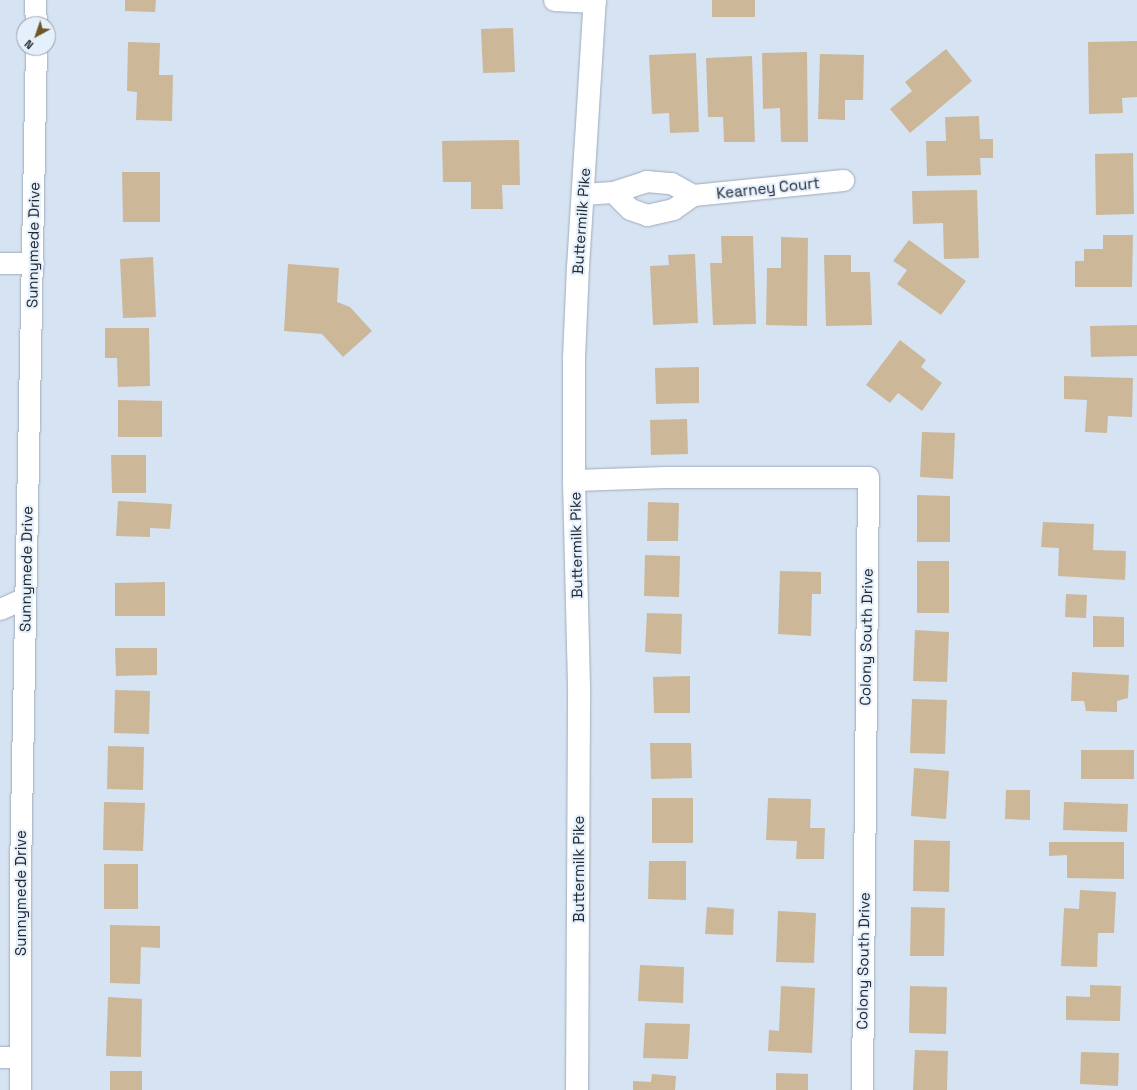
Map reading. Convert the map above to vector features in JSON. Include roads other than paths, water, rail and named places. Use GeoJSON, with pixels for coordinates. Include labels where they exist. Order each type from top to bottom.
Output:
{"type":"FeatureCollection","features":[{"type":"Feature","properties":{"kind":"main road","name":"Buttermilk Pike"},"geometry":{"type":"LineString","coordinates":[[577,1090],[580,686],[574,480],[574,358],[578,267],[595,1]]}},
{"type":"Feature","properties":{"kind":"street"},"geometry":{"type":"LineString","coordinates":[[35,0],[36,16]]}},
{"type":"Feature","properties":{"kind":"street"},"geometry":{"type":"LineString","coordinates":[[554,0],[595,1]]}},
{"type":"Feature","properties":{"kind":"street","name":"Sunnymede Drive"},"geometry":{"type":"LineString","coordinates":[[20,1090],[10,1057],[20,871],[36,56]]}},
{"type":"Feature","properties":{"kind":"street","name":"Kearney Court"},"geometry":{"type":"LineString","coordinates":[[613,192],[630,209],[647,215],[673,209],[693,195],[843,180]]}},
{"type":"Feature","properties":{"kind":"street"},"geometry":{"type":"LineString","coordinates":[[583,194],[613,192],[646,181],[671,183],[693,195]]}},
{"type":"Feature","properties":{"kind":"street"},"geometry":{"type":"LineString","coordinates":[[0,263],[33,263]]}},
{"type":"Feature","properties":{"kind":"street","name":"Colony South Drive"},"geometry":{"type":"LineString","coordinates":[[574,480],[665,477],[868,477],[862,1090]]}},
{"type":"Feature","properties":{"kind":"street"},"geometry":{"type":"LineString","coordinates":[[0,609],[25,598]]}}]}
